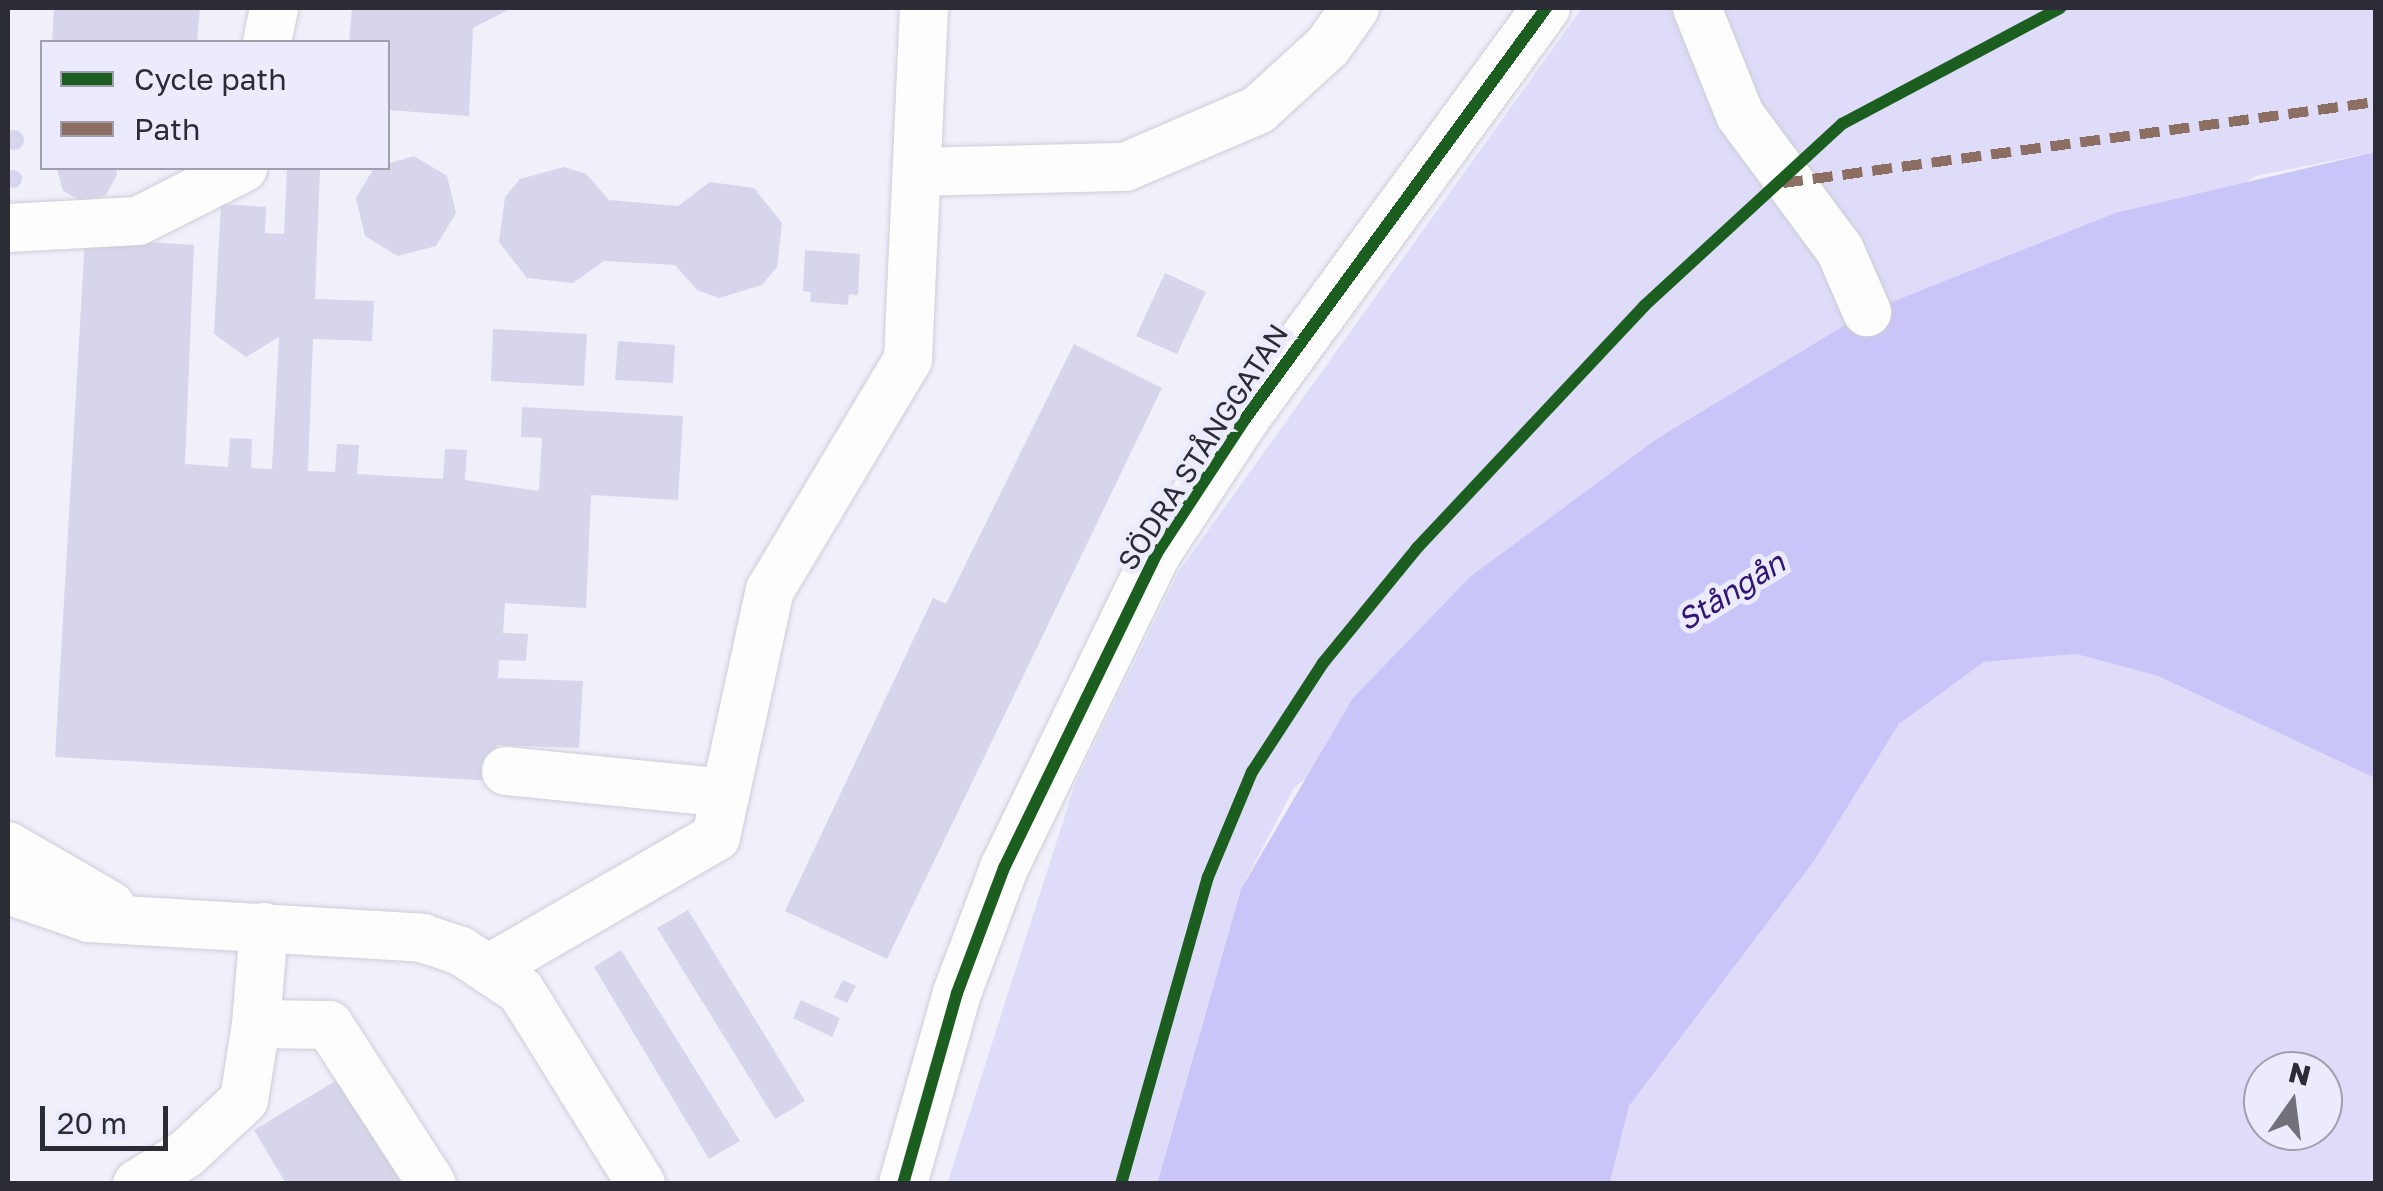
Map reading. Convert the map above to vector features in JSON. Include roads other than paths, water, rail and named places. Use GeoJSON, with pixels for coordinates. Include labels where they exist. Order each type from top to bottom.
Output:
{"type":"FeatureCollection","features":[{"type":"Feature","properties":{"kind":"street"},"geometry":{"type":"LineString","coordinates":[[267,40],[274,8]]}},
{"type":"Feature","properties":{"kind":"street"},"geometry":{"type":"LineString","coordinates":[[490,968],[716,837],[770,590],[908,359],[924,8]]}},
{"type":"Feature","properties":{"kind":"street"},"geometry":{"type":"LineString","coordinates":[[916,172],[1125,167],[1258,110],[1328,46],[1355,8]]}},
{"type":"Feature","properties":{"kind":"street","name":"SÖDRA STÅNGGATAN"},"geometry":{"type":"LineString","coordinates":[[903,1184],[957,993],[1004,868],[1157,554],[1245,419],[1546,8]]}},
{"type":"Feature","properties":{"kind":"street"},"geometry":{"type":"LineString","coordinates":[[1697,8],[1740,114],[1783,184],[1840,250],[1867,312]]}},
{"type":"Feature","properties":{"kind":"street"},"geometry":{"type":"LineString","coordinates":[[8,228],[138,221],[239,170]]}},
{"type":"Feature","properties":{"kind":"street"},"geometry":{"type":"LineString","coordinates":[[506,772],[726,793]]}},
{"type":"Feature","properties":{"kind":"street"},"geometry":{"type":"LineString","coordinates":[[8,846],[141,920]]}},
{"type":"Feature","properties":{"kind":"street"},"geometry":{"type":"LineString","coordinates":[[8,890],[89,918],[422,938],[490,968],[541,1020],[640,1184]]}},
{"type":"Feature","properties":{"kind":"street"},"geometry":{"type":"LineString","coordinates":[[137,1184],[195,1168],[244,1100],[256,1024],[264,927]]}},
{"type":"Feature","properties":{"kind":"street"},"geometry":{"type":"LineString","coordinates":[[256,1024],[329,1024],[432,1184]]}},
{"type":"Feature","properties":{"kind":"water","name":"Stångån"},"geometry":{"type":"Polygon","coordinates":[[[2375,152],[2375,778],[2158,676],[2076,654],[1984,662],[1899,724],[1814,861],[1629,1106],[1610,1183],[1157,1184],[1241,889],[1353,698],[1470,577],[1658,438],[1867,312],[2115,213],[2375,152]]]}}]}
